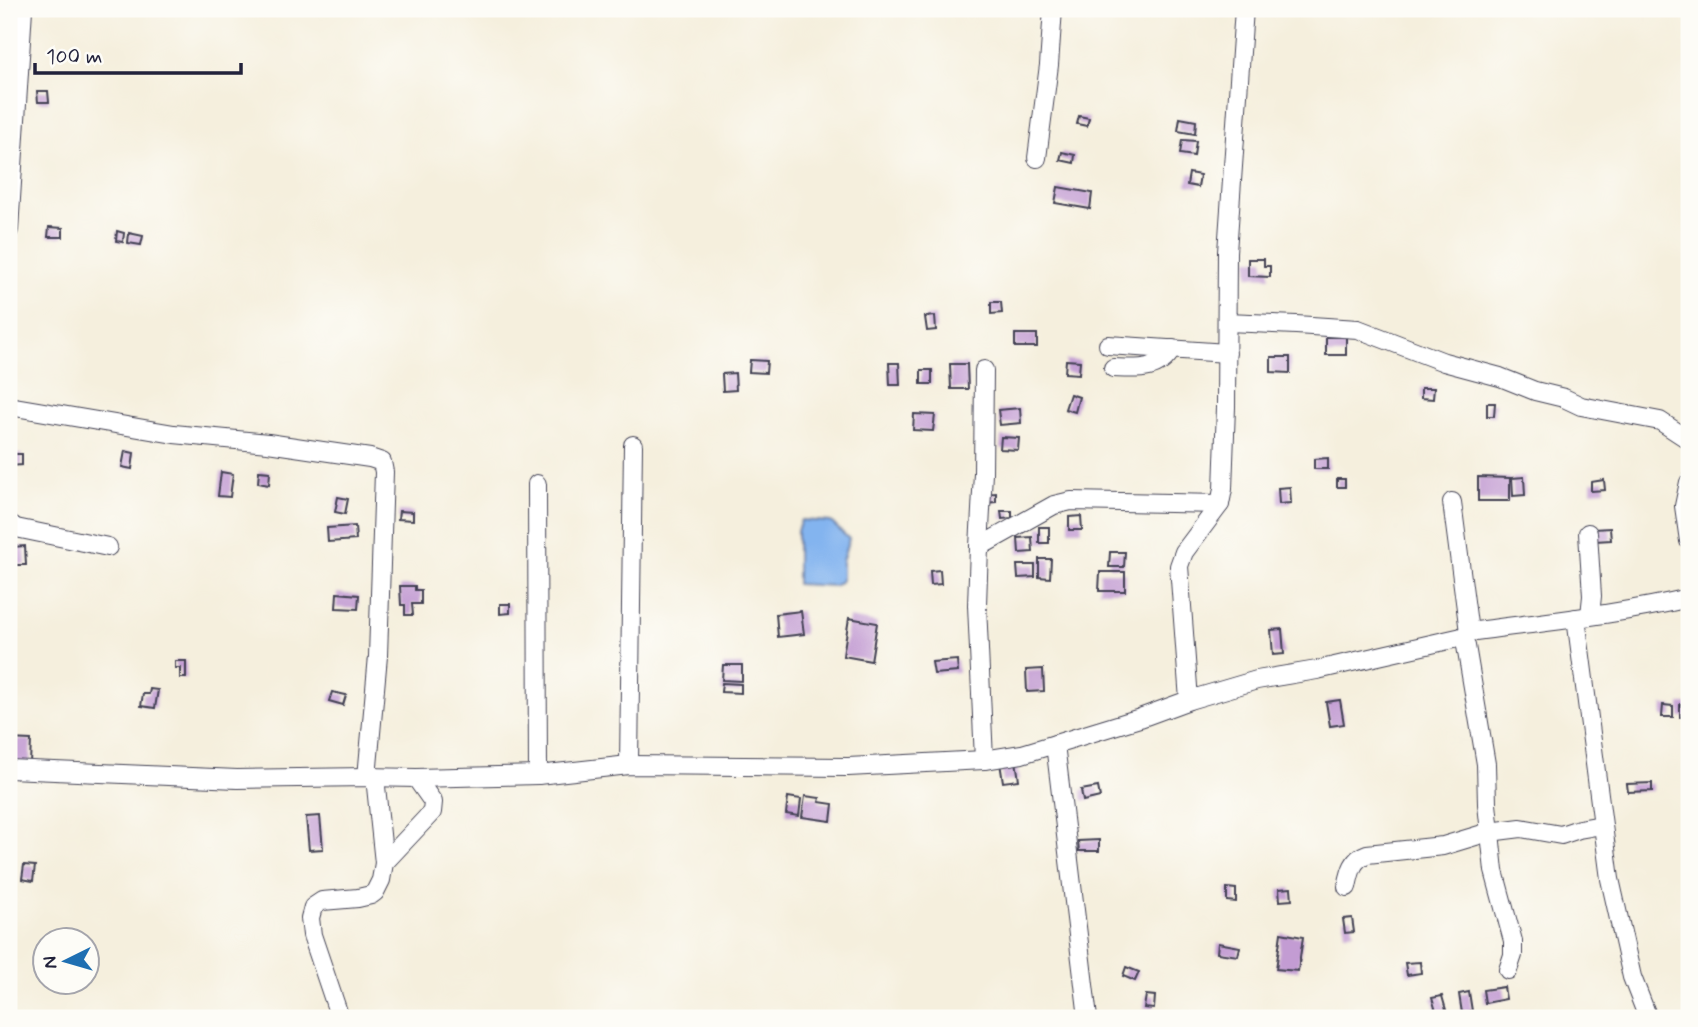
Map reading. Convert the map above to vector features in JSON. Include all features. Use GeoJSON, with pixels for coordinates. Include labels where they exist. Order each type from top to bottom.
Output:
{"type":"FeatureCollection","features":[{"type":"Feature","properties":{"kind":"street"},"geometry":{"type":"LineString","coordinates":[[9,230],[23,9]]}},
{"type":"Feature","properties":{"kind":"street"},"geometry":{"type":"LineString","coordinates":[[1037,158],[1053,9]]}},
{"type":"Feature","properties":{"kind":"street"},"geometry":{"type":"LineString","coordinates":[[1189,700],[1179,566],[1184,552],[1220,504],[1223,489],[1227,252],[1244,9]]}},
{"type":"Feature","properties":{"kind":"street"},"geometry":{"type":"LineString","coordinates":[[1227,322],[1358,330],[1444,362],[1500,377],[1581,406],[1660,421],[1689,440]]}},
{"type":"Feature","properties":{"kind":"street"},"geometry":{"type":"LineString","coordinates":[[1108,345],[1227,353]]}},
{"type":"Feature","properties":{"kind":"street"},"geometry":{"type":"LineString","coordinates":[[1113,368],[1157,365],[1172,349]]}},
{"type":"Feature","properties":{"kind":"street"},"geometry":{"type":"LineString","coordinates":[[984,370],[984,473],[977,606],[984,760]]}},
{"type":"Feature","properties":{"kind":"street"},"geometry":{"type":"LineString","coordinates":[[9,406],[148,431],[268,443],[359,456],[382,462],[384,472],[378,656],[371,777],[384,863],[381,880],[371,895],[322,901],[313,907],[311,912],[312,935],[340,1018]]}},
{"type":"Feature","properties":{"kind":"street"},"geometry":{"type":"LineString","coordinates":[[629,765],[633,446]]}},
{"type":"Feature","properties":{"kind":"street"},"geometry":{"type":"LineString","coordinates":[[1689,482],[1684,506],[1689,541]]}},
{"type":"Feature","properties":{"kind":"street"},"geometry":{"type":"LineString","coordinates":[[537,484],[538,775]]}},
{"type":"Feature","properties":{"kind":"street"},"geometry":{"type":"LineString","coordinates":[[979,547],[1054,505],[1071,501],[1220,504]]}},
{"type":"Feature","properties":{"kind":"street"},"geometry":{"type":"LineString","coordinates":[[1452,502],[1466,646],[1484,746],[1493,871],[1513,941],[1513,955],[1508,970]]}},
{"type":"Feature","properties":{"kind":"street"},"geometry":{"type":"LineString","coordinates":[[9,523],[16,528],[108,547]]}},
{"type":"Feature","properties":{"kind":"street"},"geometry":{"type":"LineString","coordinates":[[1588,533],[1592,596],[1583,617],[1602,825],[1621,933],[1632,977],[1648,1018]]}},
{"type":"Feature","properties":{"kind":"street"},"geometry":{"type":"LineString","coordinates":[[9,769],[237,779],[416,778],[538,775],[629,765],[848,767],[984,760],[1022,754],[1257,680],[1317,670],[1466,634],[1653,607],[1689,598]]}},
{"type":"Feature","properties":{"kind":"street"},"geometry":{"type":"LineString","coordinates":[[1055,744],[1087,1018]]}},
{"type":"Feature","properties":{"kind":"street"},"geometry":{"type":"LineString","coordinates":[[384,863],[434,808],[433,802],[416,778]]}},
{"type":"Feature","properties":{"kind":"street"},"geometry":{"type":"LineString","coordinates":[[1347,887],[1352,868],[1361,856],[1443,846],[1489,832],[1521,828],[1561,835],[1602,825]]}},
{"type":"Feature","properties":{"kind":"water"},"geometry":{"type":"Polygon","coordinates":[[[801,520],[831,522],[849,539],[842,561],[842,580],[834,586],[797,584],[797,531],[801,520]]]}},
{"type":"Feature","properties":{"kind":"building"},"geometry":{"type":"Polygon","coordinates":[[[37,91],[48,91],[49,102],[38,102],[37,91]]]}},
{"type":"Feature","properties":{"kind":"building"},"geometry":{"type":"Polygon","coordinates":[[[1079,116],[1089,118],[1087,126],[1077,124],[1079,116]]]}},
{"type":"Feature","properties":{"kind":"building"},"geometry":{"type":"Polygon","coordinates":[[[1180,118],[1196,121],[1195,134],[1178,131],[1180,118]]]}},
{"type":"Feature","properties":{"kind":"building"},"geometry":{"type":"Polygon","coordinates":[[[1182,140],[1196,141],[1194,156],[1180,154],[1182,140]]]}},
{"type":"Feature","properties":{"kind":"building"},"geometry":{"type":"Polygon","coordinates":[[[1062,152],[1075,155],[1074,163],[1060,160],[1062,152]]]}},
{"type":"Feature","properties":{"kind":"building"},"geometry":{"type":"Polygon","coordinates":[[[1189,173],[1200,175],[1198,187],[1187,185],[1189,173]]]}},
{"type":"Feature","properties":{"kind":"building"},"geometry":{"type":"Polygon","coordinates":[[[1058,187],[1092,193],[1090,209],[1055,203],[1058,187]]]}},
{"type":"Feature","properties":{"kind":"building"},"geometry":{"type":"Polygon","coordinates":[[[49,227],[63,228],[63,237],[48,237],[49,227]]]}},
{"type":"Feature","properties":{"kind":"building"},"geometry":{"type":"Polygon","coordinates":[[[117,231],[124,233],[123,242],[116,241],[117,231]]]}},
{"type":"Feature","properties":{"kind":"building"},"geometry":{"type":"Polygon","coordinates":[[[129,233],[143,236],[141,245],[128,243],[129,233]]]}},
{"type":"Feature","properties":{"kind":"building"},"geometry":{"type":"Polygon","coordinates":[[[1248,259],[1264,259],[1264,266],[1270,266],[1270,277],[1248,276],[1248,259]]]}},
{"type":"Feature","properties":{"kind":"building"},"geometry":{"type":"Polygon","coordinates":[[[991,302],[1001,302],[1002,313],[991,314],[991,302]]]}},
{"type":"Feature","properties":{"kind":"building"},"geometry":{"type":"Polygon","coordinates":[[[935,316],[936,330],[927,331],[925,317],[935,316]]]}},
{"type":"Feature","properties":{"kind":"building"},"geometry":{"type":"Polygon","coordinates":[[[1015,334],[1037,334],[1037,347],[1015,347],[1015,334]]]}},
{"type":"Feature","properties":{"kind":"building"},"geometry":{"type":"Polygon","coordinates":[[[1326,337],[1346,337],[1346,355],[1326,355],[1326,337]]]}},
{"type":"Feature","properties":{"kind":"building"},"geometry":{"type":"Polygon","coordinates":[[[1271,357],[1290,357],[1290,373],[1271,372],[1271,357]]]}},
{"type":"Feature","properties":{"kind":"building"},"geometry":{"type":"Polygon","coordinates":[[[750,360],[767,361],[766,373],[749,372],[750,360]]]}},
{"type":"Feature","properties":{"kind":"building"},"geometry":{"type":"Polygon","coordinates":[[[1066,360],[1080,361],[1079,374],[1065,373],[1066,360]]]}},
{"type":"Feature","properties":{"kind":"building"},"geometry":{"type":"Polygon","coordinates":[[[889,363],[899,363],[900,385],[890,385],[889,363]]]}},
{"type":"Feature","properties":{"kind":"building"},"geometry":{"type":"Polygon","coordinates":[[[950,364],[967,364],[968,389],[951,389],[950,364]]]}},
{"type":"Feature","properties":{"kind":"building"},"geometry":{"type":"Polygon","coordinates":[[[921,370],[932,370],[932,384],[921,384],[921,370]]]}},
{"type":"Feature","properties":{"kind":"building"},"geometry":{"type":"Polygon","coordinates":[[[735,373],[736,390],[723,391],[722,374],[735,373]]]}},
{"type":"Feature","properties":{"kind":"building"},"geometry":{"type":"Polygon","coordinates":[[[1421,388],[1434,388],[1433,399],[1421,398],[1421,388]]]}},
{"type":"Feature","properties":{"kind":"building"},"geometry":{"type":"Polygon","coordinates":[[[1070,394],[1079,397],[1075,412],[1065,409],[1070,394]]]}},
{"type":"Feature","properties":{"kind":"building"},"geometry":{"type":"Polygon","coordinates":[[[1487,403],[1495,403],[1494,416],[1487,416],[1487,403]]]}},
{"type":"Feature","properties":{"kind":"building"},"geometry":{"type":"Polygon","coordinates":[[[1020,408],[1021,423],[1000,425],[998,410],[1020,408]]]}},
{"type":"Feature","properties":{"kind":"building"},"geometry":{"type":"Polygon","coordinates":[[[914,414],[935,415],[933,431],[913,430],[914,414]]]}},
{"type":"Feature","properties":{"kind":"building"},"geometry":{"type":"Polygon","coordinates":[[[1001,437],[1019,438],[1018,450],[1000,449],[1001,437]]]}},
{"type":"Feature","properties":{"kind":"building"},"geometry":{"type":"Polygon","coordinates":[[[125,451],[134,453],[132,469],[122,467],[125,451]]]}},
{"type":"Feature","properties":{"kind":"building"},"geometry":{"type":"Polygon","coordinates":[[[9,454],[22,454],[22,465],[9,466],[9,454]]]}},
{"type":"Feature","properties":{"kind":"building"},"geometry":{"type":"Polygon","coordinates":[[[1328,458],[1328,469],[1314,469],[1314,459],[1328,458]]]}},
{"type":"Feature","properties":{"kind":"building"},"geometry":{"type":"Polygon","coordinates":[[[259,471],[270,472],[269,485],[258,483],[259,471]]]}},
{"type":"Feature","properties":{"kind":"building"},"geometry":{"type":"Polygon","coordinates":[[[221,472],[233,474],[230,497],[218,496],[221,472]]]}},
{"type":"Feature","properties":{"kind":"building"},"geometry":{"type":"Polygon","coordinates":[[[9,476],[13,476],[13,495],[9,495],[9,476]]]}},
{"type":"Feature","properties":{"kind":"building"},"geometry":{"type":"Polygon","coordinates":[[[1478,477],[1510,478],[1510,501],[1478,501],[1478,477]]]}},
{"type":"Feature","properties":{"kind":"building"},"geometry":{"type":"Polygon","coordinates":[[[1524,477],[1525,495],[1513,496],[1512,478],[1524,477]]]}},
{"type":"Feature","properties":{"kind":"building"},"geometry":{"type":"Polygon","coordinates":[[[1337,479],[1345,479],[1345,487],[1337,487],[1337,479]]]}},
{"type":"Feature","properties":{"kind":"building"},"geometry":{"type":"Polygon","coordinates":[[[1604,480],[1605,490],[1591,491],[1591,482],[1604,480]]]}},
{"type":"Feature","properties":{"kind":"building"},"geometry":{"type":"Polygon","coordinates":[[[1290,487],[1291,503],[1279,504],[1278,488],[1290,487]]]}},
{"type":"Feature","properties":{"kind":"building"},"geometry":{"type":"Polygon","coordinates":[[[996,493],[996,502],[984,503],[984,494],[996,493]]]}},
{"type":"Feature","properties":{"kind":"building"},"geometry":{"type":"Polygon","coordinates":[[[338,497],[348,499],[345,514],[335,512],[338,497]]]}},
{"type":"Feature","properties":{"kind":"building"},"geometry":{"type":"Polygon","coordinates":[[[399,511],[413,512],[413,520],[398,519],[399,511]]]}},
{"type":"Feature","properties":{"kind":"building"},"geometry":{"type":"Polygon","coordinates":[[[1001,511],[1012,511],[1012,518],[1002,519],[1001,511]]]}},
{"type":"Feature","properties":{"kind":"building"},"geometry":{"type":"Polygon","coordinates":[[[1081,516],[1082,530],[1069,530],[1069,517],[1081,516]]]}},
{"type":"Feature","properties":{"kind":"building"},"geometry":{"type":"Polygon","coordinates":[[[355,526],[356,540],[328,542],[327,528],[355,526]]]}},
{"type":"Feature","properties":{"kind":"building"},"geometry":{"type":"Polygon","coordinates":[[[1039,527],[1049,527],[1049,543],[1039,543],[1039,527]]]}},
{"type":"Feature","properties":{"kind":"building"},"geometry":{"type":"Polygon","coordinates":[[[1610,528],[1611,540],[1595,541],[1594,529],[1610,528]]]}},
{"type":"Feature","properties":{"kind":"building"},"geometry":{"type":"Polygon","coordinates":[[[1032,537],[1033,552],[1019,553],[1018,538],[1032,537]]]}},
{"type":"Feature","properties":{"kind":"building"},"geometry":{"type":"Polygon","coordinates":[[[25,546],[26,565],[13,565],[12,547],[25,546]]]}},
{"type":"Feature","properties":{"kind":"building"},"geometry":{"type":"Polygon","coordinates":[[[1110,552],[1125,552],[1124,567],[1109,567],[1110,552]]]}},
{"type":"Feature","properties":{"kind":"building"},"geometry":{"type":"Polygon","coordinates":[[[1039,559],[1051,559],[1050,578],[1039,577],[1039,559]]]}},
{"type":"Feature","properties":{"kind":"building"},"geometry":{"type":"Polygon","coordinates":[[[1017,565],[1035,565],[1035,577],[1018,578],[1017,565]]]}},
{"type":"Feature","properties":{"kind":"building"},"geometry":{"type":"Polygon","coordinates":[[[940,570],[941,584],[931,585],[930,571],[940,570]]]}},
{"type":"Feature","properties":{"kind":"building"},"geometry":{"type":"Polygon","coordinates":[[[1100,572],[1125,572],[1125,591],[1099,591],[1100,572]]]}},
{"type":"Feature","properties":{"kind":"building"},"geometry":{"type":"Polygon","coordinates":[[[400,586],[415,586],[415,590],[421,590],[421,604],[412,604],[413,615],[405,615],[405,605],[401,605],[400,586]]]}},
{"type":"Feature","properties":{"kind":"building"},"geometry":{"type":"Polygon","coordinates":[[[337,593],[359,595],[358,609],[336,608],[337,593]]]}},
{"type":"Feature","properties":{"kind":"building"},"geometry":{"type":"Polygon","coordinates":[[[500,604],[510,604],[510,613],[500,614],[500,604]]]}},
{"type":"Feature","properties":{"kind":"building"},"geometry":{"type":"Polygon","coordinates":[[[801,611],[804,634],[778,637],[776,614],[801,611]]]}},
{"type":"Feature","properties":{"kind":"building"},"geometry":{"type":"Polygon","coordinates":[[[849,618],[877,623],[871,661],[843,656],[849,618]]]}},
{"type":"Feature","properties":{"kind":"building"},"geometry":{"type":"Polygon","coordinates":[[[1282,629],[1284,654],[1273,655],[1271,630],[1282,629]]]}},
{"type":"Feature","properties":{"kind":"building"},"geometry":{"type":"Polygon","coordinates":[[[957,660],[958,672],[934,674],[932,662],[957,660]]]}},
{"type":"Feature","properties":{"kind":"building"},"geometry":{"type":"Polygon","coordinates":[[[175,661],[186,661],[186,678],[180,678],[180,668],[175,668],[175,661]]]}},
{"type":"Feature","properties":{"kind":"building"},"geometry":{"type":"Polygon","coordinates":[[[723,665],[742,665],[742,681],[722,680],[723,665]]]}},
{"type":"Feature","properties":{"kind":"building"},"geometry":{"type":"Polygon","coordinates":[[[1043,669],[1044,691],[1027,692],[1026,670],[1043,669]]]}},
{"type":"Feature","properties":{"kind":"building"},"geometry":{"type":"Polygon","coordinates":[[[722,683],[741,684],[741,693],[721,692],[722,683]]]}},
{"type":"Feature","properties":{"kind":"building"},"geometry":{"type":"Polygon","coordinates":[[[150,689],[158,690],[155,708],[141,706],[143,694],[149,694],[150,689]]]}},
{"type":"Feature","properties":{"kind":"building"},"geometry":{"type":"Polygon","coordinates":[[[332,692],[346,695],[343,705],[329,701],[332,692]]]}},
{"type":"Feature","properties":{"kind":"building"},"geometry":{"type":"Polygon","coordinates":[[[1340,700],[1344,724],[1330,726],[1326,702],[1340,700]]]}},
{"type":"Feature","properties":{"kind":"building"},"geometry":{"type":"Polygon","coordinates":[[[1680,704],[1689,704],[1689,717],[1680,717],[1680,704]]]}},
{"type":"Feature","properties":{"kind":"building"},"geometry":{"type":"Polygon","coordinates":[[[1663,705],[1673,706],[1673,717],[1662,717],[1663,705]]]}},
{"type":"Feature","properties":{"kind":"building"},"geometry":{"type":"Polygon","coordinates":[[[9,739],[31,740],[30,764],[9,763],[9,739]]]}},
{"type":"Feature","properties":{"kind":"building"},"geometry":{"type":"Polygon","coordinates":[[[1016,761],[1019,780],[1003,782],[1000,763],[1016,761]]]}},
{"type":"Feature","properties":{"kind":"building"},"geometry":{"type":"Polygon","coordinates":[[[1652,783],[1652,791],[1628,792],[1627,784],[1652,783]]]}},
{"type":"Feature","properties":{"kind":"building"},"geometry":{"type":"Polygon","coordinates":[[[1098,787],[1100,797],[1083,801],[1081,790],[1098,787]]]}},
{"type":"Feature","properties":{"kind":"building"},"geometry":{"type":"Polygon","coordinates":[[[805,796],[820,798],[819,802],[833,804],[831,821],[802,817],[805,796]]]}},
{"type":"Feature","properties":{"kind":"building"},"geometry":{"type":"Polygon","coordinates":[[[788,797],[801,799],[799,816],[786,814],[788,797]]]}},
{"type":"Feature","properties":{"kind":"building"},"geometry":{"type":"Polygon","coordinates":[[[320,816],[323,849],[309,850],[306,817],[320,816]]]}},
{"type":"Feature","properties":{"kind":"building"},"geometry":{"type":"Polygon","coordinates":[[[1099,840],[1099,851],[1079,851],[1078,841],[1099,840]]]}},
{"type":"Feature","properties":{"kind":"building"},"geometry":{"type":"Polygon","coordinates":[[[24,865],[35,866],[33,881],[22,879],[24,865]]]}},
{"type":"Feature","properties":{"kind":"building"},"geometry":{"type":"Polygon","coordinates":[[[1227,888],[1236,889],[1236,902],[1227,901],[1227,888]]]}},
{"type":"Feature","properties":{"kind":"building"},"geometry":{"type":"Polygon","coordinates":[[[1291,888],[1292,900],[1280,901],[1279,889],[1291,888]]]}},
{"type":"Feature","properties":{"kind":"building"},"geometry":{"type":"Polygon","coordinates":[[[1352,918],[1354,932],[1345,933],[1343,919],[1352,918]]]}},
{"type":"Feature","properties":{"kind":"building"},"geometry":{"type":"Polygon","coordinates":[[[1281,933],[1303,937],[1298,971],[1276,969],[1281,933]]]}},
{"type":"Feature","properties":{"kind":"building"},"geometry":{"type":"Polygon","coordinates":[[[1218,943],[1240,947],[1238,956],[1217,953],[1218,943]]]}},
{"type":"Feature","properties":{"kind":"building"},"geometry":{"type":"Polygon","coordinates":[[[1420,962],[1421,973],[1407,975],[1405,963],[1420,962]]]}},
{"type":"Feature","properties":{"kind":"building"},"geometry":{"type":"Polygon","coordinates":[[[1126,967],[1139,972],[1135,981],[1123,976],[1126,967]]]}},
{"type":"Feature","properties":{"kind":"building"},"geometry":{"type":"Polygon","coordinates":[[[1504,987],[1506,999],[1485,1003],[1483,990],[1504,987]]]}},
{"type":"Feature","properties":{"kind":"building"},"geometry":{"type":"Polygon","coordinates":[[[1469,992],[1472,1011],[1462,1013],[1459,994],[1469,992]]]}},
{"type":"Feature","properties":{"kind":"building"},"geometry":{"type":"Polygon","coordinates":[[[1146,995],[1155,996],[1154,1009],[1144,1008],[1146,995]]]}},
{"type":"Feature","properties":{"kind":"building"},"geometry":{"type":"Polygon","coordinates":[[[1442,996],[1448,1017],[1438,1018],[1432,998],[1442,996]]]}}]}
